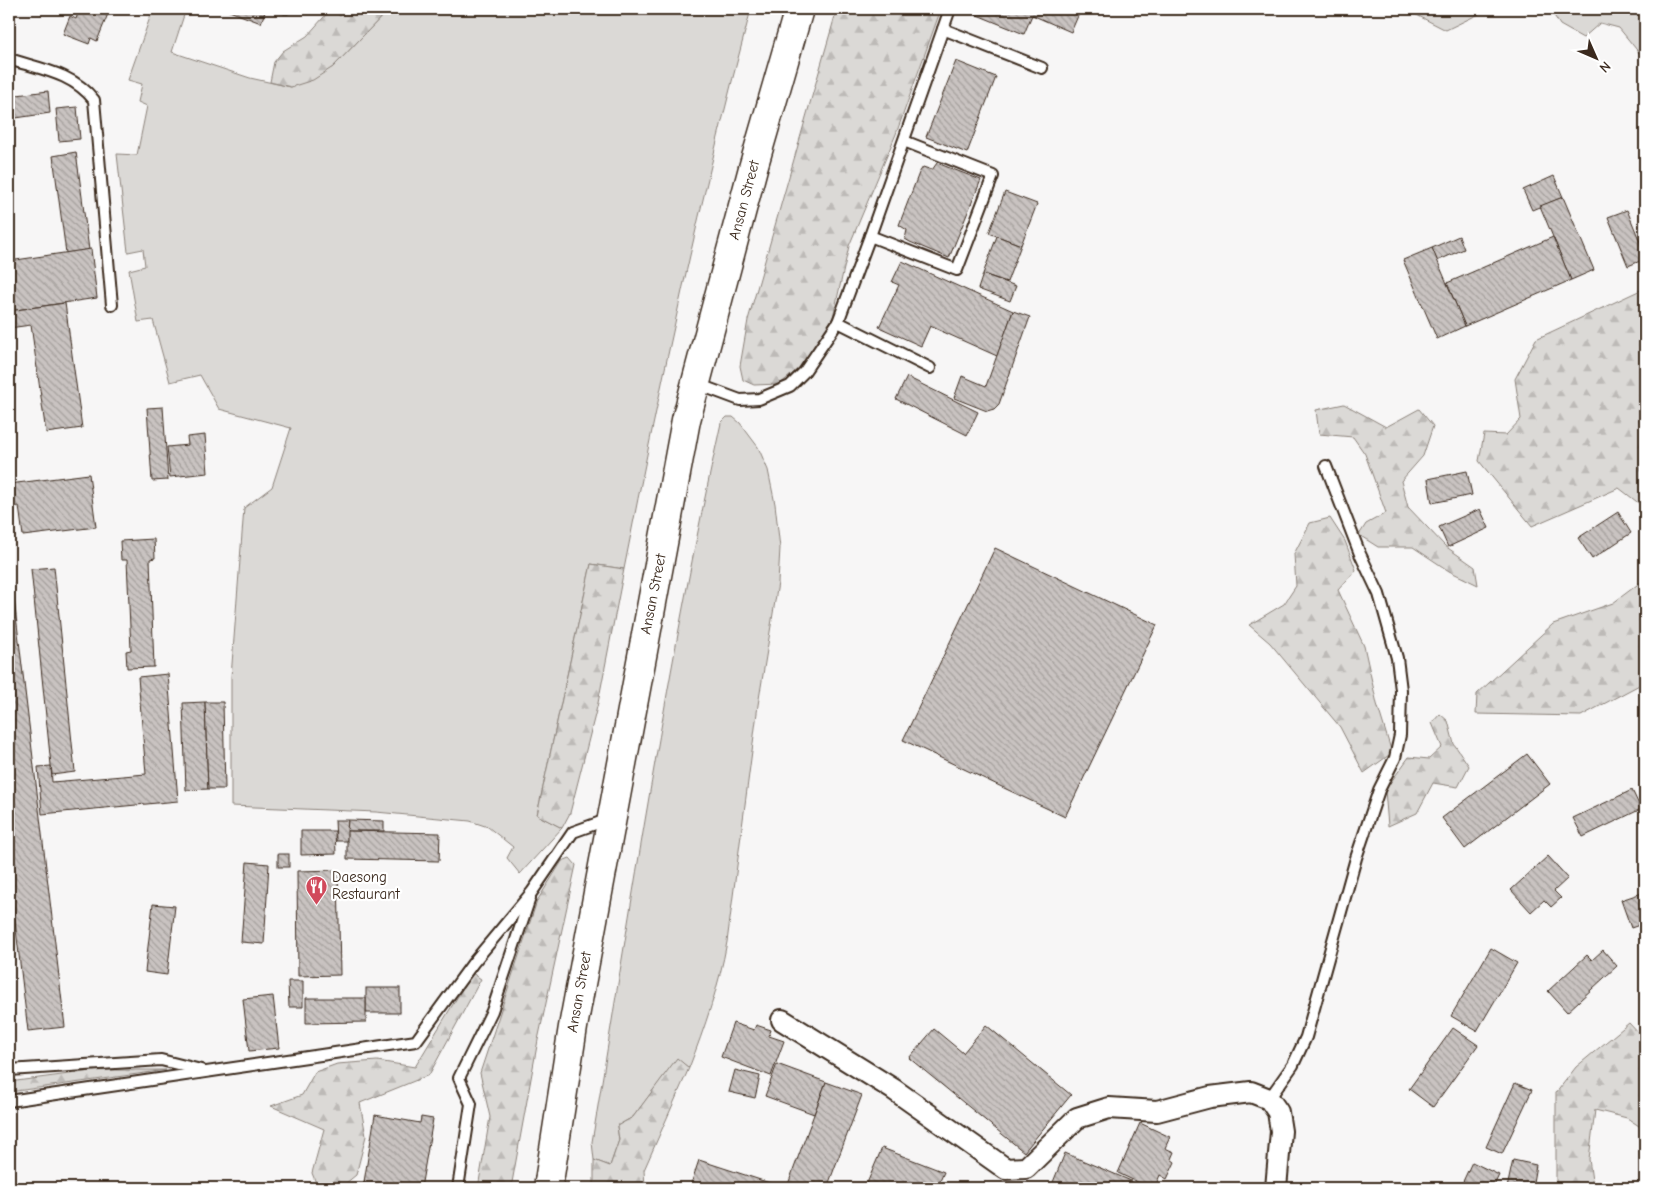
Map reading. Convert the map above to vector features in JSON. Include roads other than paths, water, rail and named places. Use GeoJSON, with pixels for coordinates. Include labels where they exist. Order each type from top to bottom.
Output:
{"type":"FeatureCollection","features":[{"type":"Feature","properties":{"kind":"main road","name":"Ansan Street"},"geometry":{"type":"LineString","coordinates":[[548,1188],[573,1028],[686,420],[752,168],[798,9]]}},
{"type":"Feature","properties":{"kind":"street"},"geometry":{"type":"LineString","coordinates":[[782,1020],[893,1089],[1006,1169],[1026,1168],[1077,1118],[1110,1108],[1157,1111],[1210,1097],[1251,1092],[1269,1098],[1278,1112],[1281,1131],[1276,1188]]}},
{"type":"Feature","properties":{"kind":"lane"},"geometry":{"type":"LineString","coordinates":[[696,383],[740,400],[759,399],[790,386],[804,372],[838,322],[950,9]]}},
{"type":"Feature","properties":{"kind":"lane"},"geometry":{"type":"LineString","coordinates":[[943,29],[1042,68]]}},
{"type":"Feature","properties":{"kind":"lane"},"geometry":{"type":"LineString","coordinates":[[9,59],[63,76],[85,89],[94,100],[112,305]]}},
{"type":"Feature","properties":{"kind":"lane"},"geometry":{"type":"LineString","coordinates":[[870,236],[958,270],[993,176],[904,140]]}},
{"type":"Feature","properties":{"kind":"lane"},"geometry":{"type":"LineString","coordinates":[[838,322],[930,368]]}},
{"type":"Feature","properties":{"kind":"lane"},"geometry":{"type":"LineString","coordinates":[[1269,1098],[1293,1066],[1306,1037],[1356,858],[1379,790],[1395,758],[1400,735],[1401,690],[1392,640],[1379,594],[1360,554],[1326,466]]}},
{"type":"Feature","properties":{"kind":"lane"},"geometry":{"type":"LineString","coordinates":[[9,1101],[416,1041],[473,963],[532,892],[573,832],[611,818]]}},
{"type":"Feature","properties":{"kind":"lane"},"geometry":{"type":"LineString","coordinates":[[458,1188],[470,1104],[459,1078],[492,1011],[532,892]]}},
{"type":"Feature","properties":{"kind":"lane"},"geometry":{"type":"LineString","coordinates":[[9,1070],[161,1060],[206,1071]]}},
{"type":"Feature","properties":{"kind":"place","name":"Daesong Restaurant"},"geometry":{"type":"Point","coordinates":[316,905]}}]}
